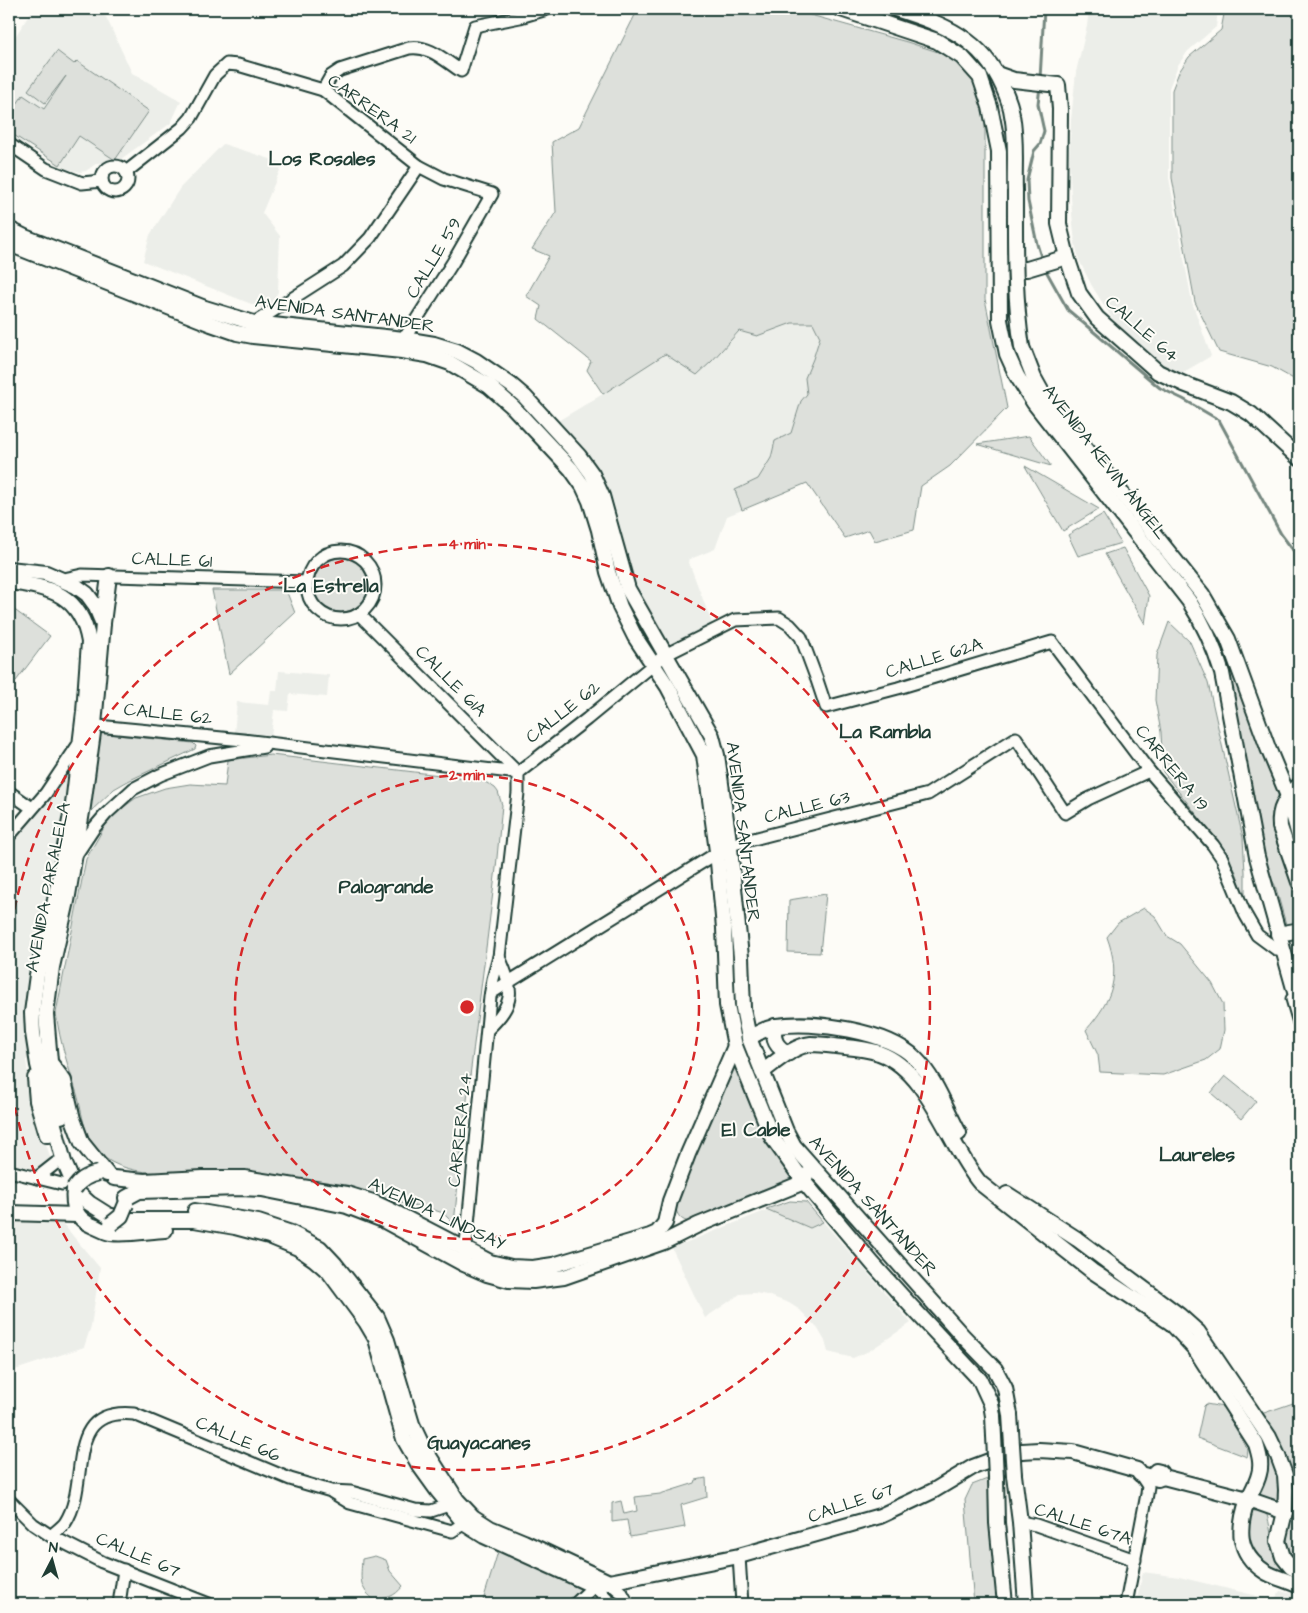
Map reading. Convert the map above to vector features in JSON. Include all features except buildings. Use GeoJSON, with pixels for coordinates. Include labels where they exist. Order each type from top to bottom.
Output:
{"type":"FeatureCollection","features":[{"type":"Feature","properties":{"kind":"main road","name":"AVENIDA KEVIN ÁNGEL"},"geometry":{"type":"LineString","coordinates":[[840,9],[937,41],[962,57],[980,77],[990,107],[998,151],[1000,320],[1007,354],[1034,403],[1189,602],[1204,625],[1215,650],[1222,673],[1257,858],[1299,1006]]}},
{"type":"Feature","properties":{"kind":"main road","name":"AVENIDA KEVIN ÁNGEL"},"geometry":{"type":"LineString","coordinates":[[890,9],[931,20],[970,42],[986,57],[997,74],[1007,96],[1012,115],[1014,141],[1015,280],[1018,318],[1022,347],[1034,378],[1044,396],[1202,594],[1219,621],[1228,639],[1268,748],[1288,796],[1299,836]]}},
{"type":"Feature","properties":{"kind":"main road","name":"CALLE 64"},"geometry":{"type":"LineString","coordinates":[[997,74],[1017,81],[1058,84],[1060,95],[1059,224],[1061,259],[1079,294],[1097,318],[1158,372],[1231,402],[1251,414],[1299,458]]}},
{"type":"Feature","properties":{"kind":"main road"},"geometry":{"type":"LineString","coordinates":[[1007,96],[1017,81]]}},
{"type":"Feature","properties":{"kind":"main road"},"geometry":{"type":"LineString","coordinates":[[999,207],[1007,258],[1020,269]]}},
{"type":"Feature","properties":{"kind":"main road","name":"AVENIDA SANTANDER"},"geometry":{"type":"LineString","coordinates":[[9,229],[205,308],[254,323],[404,339],[434,344],[449,349],[482,365],[511,385],[525,397],[579,456],[592,474],[602,496],[628,589],[712,736],[717,755],[730,845],[741,957],[743,1008],[749,1038],[786,1131],[794,1146],[962,1335],[995,1369],[1005,1388],[1010,1415],[1026,1604]]}},
{"type":"Feature","properties":{"kind":"main road","name":"AVENIDA SANTANDER"},"geometry":{"type":"LineString","coordinates":[[9,244],[237,333],[427,355],[464,370],[489,386],[513,407],[571,469],[583,486],[590,501],[613,590],[635,637],[668,687],[704,755],[717,853],[724,928],[727,1005],[735,1046],[772,1137],[804,1182],[910,1305],[980,1380],[991,1404],[1004,1604]]}},
{"type":"Feature","properties":{"kind":"main road"},"geometry":{"type":"LineString","coordinates":[[1000,291],[1020,269],[1061,259]]}},
{"type":"Feature","properties":{"kind":"main road","name":"AVENIDA PARALELA"},"geometry":{"type":"LineString","coordinates":[[9,569],[46,573],[76,586],[87,594],[95,604],[103,624],[88,725],[81,741],[73,804],[33,1000],[32,1033],[57,1099],[73,1159],[84,1185],[95,1196],[112,1206],[128,1211],[151,1213],[194,1211],[258,1222],[291,1233],[320,1248],[377,1317],[387,1340],[412,1424],[422,1445],[469,1521],[524,1542],[609,1582]]}},
{"type":"Feature","properties":{"kind":"main road"},"geometry":{"type":"LineString","coordinates":[[103,624],[109,576]]}},
{"type":"Feature","properties":{"kind":"main road","name":"AVENIDA PARALELA"},"geometry":{"type":"LineString","coordinates":[[9,582],[38,586],[54,591],[71,603],[83,620],[87,632],[89,653],[88,725],[83,806],[47,1000],[44,1063],[64,1162],[78,1192],[90,1203],[108,1214],[127,1220],[194,1220],[269,1236],[298,1248],[329,1272],[350,1298],[376,1339],[404,1439],[419,1465],[449,1505],[484,1536],[594,1586]]}},
{"type":"Feature","properties":{"kind":"main road"},"geometry":{"type":"LineString","coordinates":[[1299,785],[1288,796],[1281,810],[1280,827],[1299,882]]}},
{"type":"Feature","properties":{"kind":"main road"},"geometry":{"type":"LineString","coordinates":[[1278,934],[1298,930]]}},
{"type":"Feature","properties":{"kind":"main road"},"geometry":{"type":"LineString","coordinates":[[749,1038],[775,1026],[802,1025],[868,1034],[898,1046],[914,1057],[935,1083],[977,1167],[998,1188],[1077,1239],[1179,1315],[1198,1332],[1269,1437],[1284,1475],[1286,1490],[1285,1512],[1278,1541],[1283,1557],[1291,1567],[1299,1571]]}},
{"type":"Feature","properties":{"kind":"main road"},"geometry":{"type":"LineString","coordinates":[[775,1026],[774,1040],[782,1050],[789,1053]]}},
{"type":"Feature","properties":{"kind":"main road"},"geometry":{"type":"LineString","coordinates":[[762,1072],[797,1048],[810,1044],[865,1049],[893,1060],[906,1070],[922,1090],[948,1130],[971,1173],[980,1183],[1092,1271],[1171,1323],[1195,1349],[1256,1444],[1260,1459],[1259,1475],[1248,1499],[1241,1522],[1240,1538],[1244,1549],[1252,1560],[1265,1571],[1299,1586]]}},
{"type":"Feature","properties":{"kind":"main road","name":"AVENIDA LINDSAY"},"geometry":{"type":"LineString","coordinates":[[107,1175],[144,1181],[244,1178],[347,1194],[373,1202],[390,1210],[490,1262],[511,1267],[533,1268],[553,1265],[657,1233],[665,1223],[670,1201],[688,1154],[735,1046]]}},
{"type":"Feature","properties":{"kind":"main road"},"geometry":{"type":"LineString","coordinates":[[95,1226],[111,1224],[121,1216],[126,1201],[124,1189],[107,1175],[82,1143],[73,1119],[64,1081],[44,1063],[34,1081],[37,1101],[56,1163],[85,1222],[110,1233],[197,1229],[215,1224]]}},
{"type":"Feature","properties":{"kind":"main road"},"geometry":{"type":"LineString","coordinates":[[804,1182],[810,1164]]}},
{"type":"Feature","properties":{"kind":"main road"},"geometry":{"type":"LineString","coordinates":[[9,1213],[38,1213],[72,1197],[77,1184],[86,1177],[107,1175]]}},
{"type":"Feature","properties":{"kind":"main road","name":"AVENIDA LINDSAY"},"geometry":{"type":"LineString","coordinates":[[126,1201],[140,1191],[240,1188],[262,1189],[301,1196],[347,1206],[370,1214],[464,1264],[487,1274],[509,1280],[532,1281],[556,1279],[664,1242],[804,1182]]}},
{"type":"Feature","properties":{"kind":"main road"},"geometry":{"type":"LineString","coordinates":[[670,1201],[672,1215],[676,1220],[686,1225],[698,1226]]}},
{"type":"Feature","properties":{"kind":"main road","name":"CALLE 67"},"geometry":{"type":"LineString","coordinates":[[594,1586],[739,1556],[880,1516],[933,1491],[973,1467],[995,1458],[1022,1451],[1056,1450],[1073,1452],[1139,1472],[1141,1467],[1160,1472],[1156,1481],[1248,1499],[1285,1512]]}},
{"type":"Feature","properties":{"kind":"street"},"geometry":{"type":"LineString","coordinates":[[323,90],[331,76],[340,70],[418,46],[427,48],[461,71],[475,26],[520,17],[546,9]]}},
{"type":"Feature","properties":{"kind":"street","name":"CARRERA 21"},"geometry":{"type":"LineString","coordinates":[[126,172],[187,123],[215,75],[227,64],[238,65],[323,90],[419,166],[444,179],[492,194]]}},
{"type":"Feature","properties":{"kind":"street"},"geometry":{"type":"LineString","coordinates":[[9,144],[46,169],[82,183],[102,180]]}},
{"type":"Feature","properties":{"kind":"street"},"geometry":{"type":"LineString","coordinates":[[110,166],[119,167],[126,172],[127,181],[123,189],[119,191],[114,192],[106,188],[102,180],[104,172],[110,166]]}},
{"type":"Feature","properties":{"kind":"street"},"geometry":{"type":"LineString","coordinates":[[237,333],[343,266],[370,238],[419,166]]}},
{"type":"Feature","properties":{"kind":"street","name":"CALLE 59"},"geometry":{"type":"LineString","coordinates":[[404,339],[453,262],[492,194]]}},
{"type":"Feature","properties":{"kind":"street"},"geometry":{"type":"LineString","coordinates":[[342,552],[358,556],[370,568],[375,583],[373,597],[359,614],[342,619],[326,616],[313,605],[309,597],[307,582],[310,570],[314,564],[326,555],[342,552]]}},
{"type":"Feature","properties":{"kind":"street","name":"CALLE 61"},"geometry":{"type":"LineString","coordinates":[[38,586],[82,574],[307,582]]}},
{"type":"Feature","properties":{"kind":"street","name":"CALLE 61A"},"geometry":{"type":"LineString","coordinates":[[359,614],[518,773]]}},
{"type":"Feature","properties":{"kind":"street","name":"CALLE 62"},"geometry":{"type":"LineString","coordinates":[[88,725],[518,773],[588,719],[665,655],[736,620],[779,618],[790,625],[800,636],[826,707]]}},
{"type":"Feature","properties":{"kind":"street","name":"CALLE 62A"},"geometry":{"type":"LineString","coordinates":[[826,707],[898,688],[1052,642]]}},
{"type":"Feature","properties":{"kind":"street","name":"CARRERA 19"},"geometry":{"type":"LineString","coordinates":[[1052,642],[1149,771],[1213,845],[1222,858],[1245,914],[1257,935],[1276,949]]}},
{"type":"Feature","properties":{"kind":"street"},"geometry":{"type":"LineString","coordinates":[[209,756],[224,747],[217,738]]}},
{"type":"Feature","properties":{"kind":"street","name":"CALLE 63"},"geometry":{"type":"LineString","coordinates":[[490,998],[508,982],[730,845],[928,794],[1016,738],[1065,813],[1088,799],[1149,771]]}},
{"type":"Feature","properties":{"kind":"street"},"geometry":{"type":"LineString","coordinates":[[9,836],[46,793],[81,741]]}},
{"type":"Feature","properties":{"kind":"street","name":"CALLE 62"},"geometry":{"type":"LineString","coordinates":[[74,858],[94,828],[133,789],[209,756],[279,745]]}},
{"type":"Feature","properties":{"kind":"street","name":"CARRERA 24"},"geometry":{"type":"LineString","coordinates":[[464,1264],[490,998],[493,979],[500,957],[518,793],[518,773]]}},
{"type":"Feature","properties":{"kind":"street"},"geometry":{"type":"LineString","coordinates":[[9,792],[32,808]]}},
{"type":"Feature","properties":{"kind":"street"},"geometry":{"type":"LineString","coordinates":[[1251,923],[1264,932],[1278,934],[1276,949],[1299,1023]]}},
{"type":"Feature","properties":{"kind":"street","name":"CARRERA 24"},"geometry":{"type":"LineString","coordinates":[[500,957],[508,982],[509,996],[504,1013]]}},
{"type":"Feature","properties":{"kind":"street"},"geometry":{"type":"LineString","coordinates":[[490,998],[496,1012],[504,1013]]}},
{"type":"Feature","properties":{"kind":"street"},"geometry":{"type":"LineString","coordinates":[[488,1029],[504,1013]]}},
{"type":"Feature","properties":{"kind":"street"},"geometry":{"type":"LineString","coordinates":[[37,1178],[56,1163]]}},
{"type":"Feature","properties":{"kind":"street"},"geometry":{"type":"LineString","coordinates":[[9,1171],[37,1178],[72,1197]]}},
{"type":"Feature","properties":{"kind":"street","name":"CALLE 66"},"geometry":{"type":"LineString","coordinates":[[51,1536],[65,1523],[73,1506],[80,1477],[83,1444],[88,1432],[96,1422],[106,1415],[119,1413],[134,1414],[290,1479],[331,1491],[351,1492],[415,1510],[431,1511],[449,1505]]}},
{"type":"Feature","properties":{"kind":"street"},"geometry":{"type":"LineString","coordinates":[[1126,1604],[1135,1560],[1156,1481]]}},
{"type":"Feature","properties":{"kind":"street","name":"CALLE 66"},"geometry":{"type":"LineString","coordinates":[[331,1491],[350,1503],[452,1531],[469,1521]]}},
{"type":"Feature","properties":{"kind":"street","name":"CALLE 67"},"geometry":{"type":"LineString","coordinates":[[9,1500],[33,1524],[51,1536],[102,1562],[209,1604]]}},
{"type":"Feature","properties":{"kind":"street","name":"CALLE 67A"},"geometry":{"type":"LineString","coordinates":[[1020,1522],[1135,1560]]}},
{"type":"Feature","properties":{"kind":"street"},"geometry":{"type":"LineString","coordinates":[[739,1556],[742,1604]]}},
{"type":"Feature","properties":{"kind":"street"},"geometry":{"type":"LineString","coordinates":[[119,1604],[124,1570]]}},
{"type":"Feature","properties":{"kind":"street","name":"AVENIDA PARALELA"},"geometry":{"type":"LineString","coordinates":[[609,1582],[622,1593],[628,1604]]}},
{"type":"Feature","properties":{"kind":"street","name":"CALLE 67"},"geometry":{"type":"LineString","coordinates":[[575,1604],[594,1586]]}},
{"type":"Feature","properties":{"kind":"street","name":"AVENIDA PARALELA"},"geometry":{"type":"LineString","coordinates":[[594,1586],[613,1604]]}},
{"type":"Feature","properties":{"kind":"shaded area"},"geometry":{"type":"Polygon","coordinates":[[[33,9],[86,9],[106,17],[132,73],[181,101],[171,123],[114,164],[97,163],[86,171],[80,172],[67,169],[9,135],[9,46],[33,9]]]}},
{"type":"Feature","properties":{"kind":"shaded area"},"geometry":{"type":"Polygon","coordinates":[[[638,9],[676,12],[678,9],[795,9],[938,52],[958,63],[977,83],[985,111],[985,299],[1007,408],[950,466],[921,486],[914,530],[875,541],[869,530],[845,538],[807,483],[742,510],[735,490],[758,479],[771,458],[775,441],[791,433],[801,401],[807,394],[805,378],[820,337],[813,323],[792,323],[757,336],[739,331],[697,375],[665,354],[603,394],[587,370],[591,361],[538,319],[541,306],[526,296],[549,256],[532,249],[556,212],[552,142],[579,127],[638,9]]]}},
{"type":"Feature","properties":{"kind":"shaded area"},"geometry":{"type":"Polygon","coordinates":[[[1089,9],[1218,9],[1216,27],[1188,51],[1178,65],[1169,88],[1169,178],[1192,302],[1211,356],[1182,373],[1163,365],[1112,318],[1092,286],[1079,260],[1072,214],[1069,160],[1076,72],[1089,9]]]}},
{"type":"Feature","properties":{"kind":"shaded area"},"geometry":{"type":"Polygon","coordinates":[[[1225,9],[1299,9],[1299,382],[1272,367],[1219,352],[1195,302],[1172,178],[1172,90],[1179,72],[1189,57],[1221,30],[1225,9]]]}},
{"type":"Feature","properties":{"kind":"shaded area"},"geometry":{"type":"Polygon","coordinates":[[[57,51],[74,64],[77,61],[149,111],[115,160],[79,136],[60,165],[9,132],[9,116],[23,95],[44,109],[66,76],[45,103],[28,90],[57,51]]]}},
{"type":"Feature","properties":{"kind":"shaded area"},"geometry":{"type":"Polygon","coordinates":[[[223,144],[283,163],[262,213],[280,236],[278,292],[270,305],[264,309],[143,261],[150,235],[180,188],[223,144]]]}},
{"type":"Feature","properties":{"kind":"shaded area"},"geometry":{"type":"Polygon","coordinates":[[[792,323],[813,323],[820,337],[805,378],[807,394],[801,401],[791,433],[775,441],[771,458],[758,479],[735,490],[742,510],[727,516],[715,549],[688,560],[713,626],[664,646],[632,574],[614,503],[591,460],[556,422],[665,353],[712,361],[739,331],[757,336],[792,323]]]}},
{"type":"Feature","properties":{"kind":"shaded area"},"geometry":{"type":"Polygon","coordinates":[[[1029,436],[1051,466],[977,444],[1029,436]]]}},
{"type":"Feature","properties":{"kind":"shaded area"},"geometry":{"type":"Polygon","coordinates":[[[1025,466],[1099,509],[1063,531],[1025,466]]]}},
{"type":"Feature","properties":{"kind":"shaded area"},"geometry":{"type":"Polygon","coordinates":[[[1103,514],[1121,543],[1078,556],[1068,535],[1103,514]]]}},
{"type":"Feature","properties":{"kind":"shaded area"},"geometry":{"type":"Polygon","coordinates":[[[1123,548],[1149,596],[1145,624],[1105,554],[1123,548]]]}},
{"type":"Feature","properties":{"kind":"shaded area"},"geometry":{"type":"Polygon","coordinates":[[[336,558],[346,558],[356,562],[364,570],[368,585],[364,600],[356,608],[346,612],[336,612],[326,608],[318,600],[314,590],[314,580],[318,570],[326,562],[336,558]]]}},
{"type":"Feature","properties":{"kind":"shaded area"},"geometry":{"type":"Polygon","coordinates":[[[212,590],[286,590],[295,613],[229,674],[212,590]]]}},
{"type":"Feature","properties":{"kind":"shaded area"},"geometry":{"type":"Polygon","coordinates":[[[9,606],[50,636],[16,681],[9,675],[9,606]]]}},
{"type":"Feature","properties":{"kind":"shaded area"},"geometry":{"type":"Polygon","coordinates":[[[1210,618],[1226,650],[1277,789],[1275,814],[1280,840],[1299,894],[1299,919],[1294,925],[1287,928],[1275,885],[1266,870],[1207,620],[1210,618]]]}},
{"type":"Feature","properties":{"kind":"shaded area"},"geometry":{"type":"Polygon","coordinates":[[[1169,622],[1190,642],[1208,683],[1243,838],[1245,898],[1236,872],[1225,852],[1163,772],[1161,732],[1155,700],[1157,655],[1169,622]]]}},
{"type":"Feature","properties":{"kind":"shaded area"},"geometry":{"type":"Polygon","coordinates":[[[279,671],[329,675],[327,697],[290,694],[288,711],[274,710],[271,737],[234,734],[237,702],[269,705],[271,691],[277,691],[279,671]]]}},
{"type":"Feature","properties":{"kind":"shaded area"},"geometry":{"type":"Polygon","coordinates":[[[97,733],[193,743],[196,746],[195,749],[114,789],[89,813],[97,733]]]}},
{"type":"Feature","properties":{"kind":"shaded area"},"geometry":{"type":"Polygon","coordinates":[[[271,755],[482,780],[498,792],[502,805],[496,868],[463,1132],[454,1224],[443,1213],[428,1208],[247,1174],[231,1172],[162,1173],[144,1172],[127,1168],[112,1162],[99,1153],[87,1133],[62,1045],[56,1013],[86,859],[110,817],[136,798],[165,788],[190,784],[225,786],[228,760],[271,755]]]}},
{"type":"Feature","properties":{"kind":"shaded area"},"geometry":{"type":"Polygon","coordinates":[[[75,756],[36,988],[38,1058],[26,1060],[30,1089],[52,1164],[37,1175],[9,1169],[9,835],[75,756]]]}},
{"type":"Feature","properties":{"kind":"shaded area"},"geometry":{"type":"Polygon","coordinates":[[[826,894],[820,953],[788,952],[789,900],[826,894]]]}},
{"type":"Feature","properties":{"kind":"shaded area"},"geometry":{"type":"Polygon","coordinates":[[[1144,908],[1155,916],[1167,936],[1180,944],[1212,983],[1223,1004],[1224,1030],[1220,1049],[1206,1060],[1163,1075],[1100,1072],[1098,1055],[1086,1030],[1103,1008],[1112,986],[1114,975],[1113,963],[1107,937],[1118,923],[1144,908]]]}},
{"type":"Feature","properties":{"kind":"shaded area"},"geometry":{"type":"Polygon","coordinates":[[[1299,937],[1299,996],[1283,939],[1299,937]]]}},
{"type":"Feature","properties":{"kind":"shaded area"},"geometry":{"type":"Polygon","coordinates":[[[736,1060],[796,1179],[689,1222],[685,1221],[677,1212],[677,1196],[736,1060]]]}},
{"type":"Feature","properties":{"kind":"shaded area"},"geometry":{"type":"Polygon","coordinates":[[[1225,1076],[1256,1101],[1241,1119],[1211,1093],[1225,1076]]]}},
{"type":"Feature","properties":{"kind":"shaded area"},"geometry":{"type":"Polygon","coordinates":[[[9,1193],[11,1220],[63,1224],[100,1268],[91,1326],[84,1347],[9,1372],[9,1193]]]}},
{"type":"Feature","properties":{"kind":"shaded area"},"geometry":{"type":"Polygon","coordinates":[[[790,1201],[806,1202],[911,1323],[869,1351],[853,1358],[828,1352],[825,1341],[818,1329],[800,1310],[789,1303],[767,1295],[754,1293],[740,1294],[705,1318],[672,1248],[790,1201]]]}},
{"type":"Feature","properties":{"kind":"shaded area"},"geometry":{"type":"Polygon","coordinates":[[[790,1201],[806,1202],[823,1222],[810,1228],[766,1209],[790,1201]]]}},
{"type":"Feature","properties":{"kind":"shaded area"},"geometry":{"type":"Polygon","coordinates":[[[1299,1401],[1299,1561],[1288,1550],[1287,1536],[1291,1473],[1284,1451],[1261,1414],[1299,1401]]]}},
{"type":"Feature","properties":{"kind":"shaded area"},"geometry":{"type":"Polygon","coordinates":[[[1206,1404],[1223,1407],[1248,1450],[1247,1457],[1197,1438],[1206,1404]]]}},
{"type":"Feature","properties":{"kind":"shaded area"},"geometry":{"type":"Polygon","coordinates":[[[1256,1434],[1267,1449],[1275,1466],[1279,1483],[1279,1501],[1257,1495],[1256,1434]]]}},
{"type":"Feature","properties":{"kind":"shaded area"},"geometry":{"type":"Polygon","coordinates":[[[706,1478],[707,1497],[681,1505],[685,1527],[630,1537],[627,1520],[612,1522],[612,1503],[621,1501],[624,1514],[637,1511],[635,1497],[660,1494],[706,1478]]]}},
{"type":"Feature","properties":{"kind":"shaded area"},"geometry":{"type":"Polygon","coordinates":[[[990,1478],[999,1604],[974,1604],[965,1500],[972,1485],[990,1478]]]}},
{"type":"Feature","properties":{"kind":"shaded area"},"geometry":{"type":"Polygon","coordinates":[[[1259,1510],[1267,1515],[1278,1562],[1287,1572],[1299,1575],[1299,1581],[1265,1564],[1258,1559],[1247,1544],[1247,1523],[1250,1512],[1259,1510]]]}},
{"type":"Feature","properties":{"kind":"shaded area"},"geometry":{"type":"Polygon","coordinates":[[[501,1542],[594,1586],[573,1604],[482,1604],[501,1542]]]}},
{"type":"Feature","properties":{"kind":"shaded area"},"geometry":{"type":"Polygon","coordinates":[[[375,1556],[386,1560],[390,1571],[403,1586],[396,1593],[386,1598],[373,1599],[363,1586],[361,1577],[362,1559],[375,1556]]]}},
{"type":"Feature","properties":{"kind":"shaded area"},"geometry":{"type":"Polygon","coordinates":[[[1143,1572],[1179,1577],[1274,1600],[1280,1591],[1299,1595],[1299,1604],[1136,1604],[1143,1572]]]}},
{"type":"Feature","properties":{"kind":"waterway"},"geometry":{"type":"LineString","coordinates":[[1040,79],[1044,9]]}},
{"type":"Feature","properties":{"kind":"waterway"},"geometry":{"type":"LineString","coordinates":[[1040,86],[1038,104],[1044,131],[1040,144],[1034,151],[1027,180],[1028,201],[1042,260]]}},
{"type":"Feature","properties":{"kind":"waterway"},"geometry":{"type":"LineString","coordinates":[[1045,269],[1068,310],[1160,388],[1219,420],[1281,534],[1299,558]]}},
{"type":"Feature","properties":{"kind":"district","name":"Los Rosales"},"geometry":{"type":"Point","coordinates":[322,159]}},
{"type":"Feature","properties":{"kind":"district","name":"La Estrella"},"geometry":{"type":"Point","coordinates":[331,586]}},
{"type":"Feature","properties":{"kind":"district","name":"La Rambla"},"geometry":{"type":"Point","coordinates":[885,732]}},
{"type":"Feature","properties":{"kind":"district","name":"Palogrande"},"geometry":{"type":"Point","coordinates":[386,887]}},
{"type":"Feature","properties":{"kind":"district","name":"El Cable"},"geometry":{"type":"Point","coordinates":[756,1130]}},
{"type":"Feature","properties":{"kind":"district","name":"Laureles"},"geometry":{"type":"Point","coordinates":[1197,1155]}},
{"type":"Feature","properties":{"kind":"district","name":"Guayacanes"},"geometry":{"type":"Point","coordinates":[479,1443]}}]}
